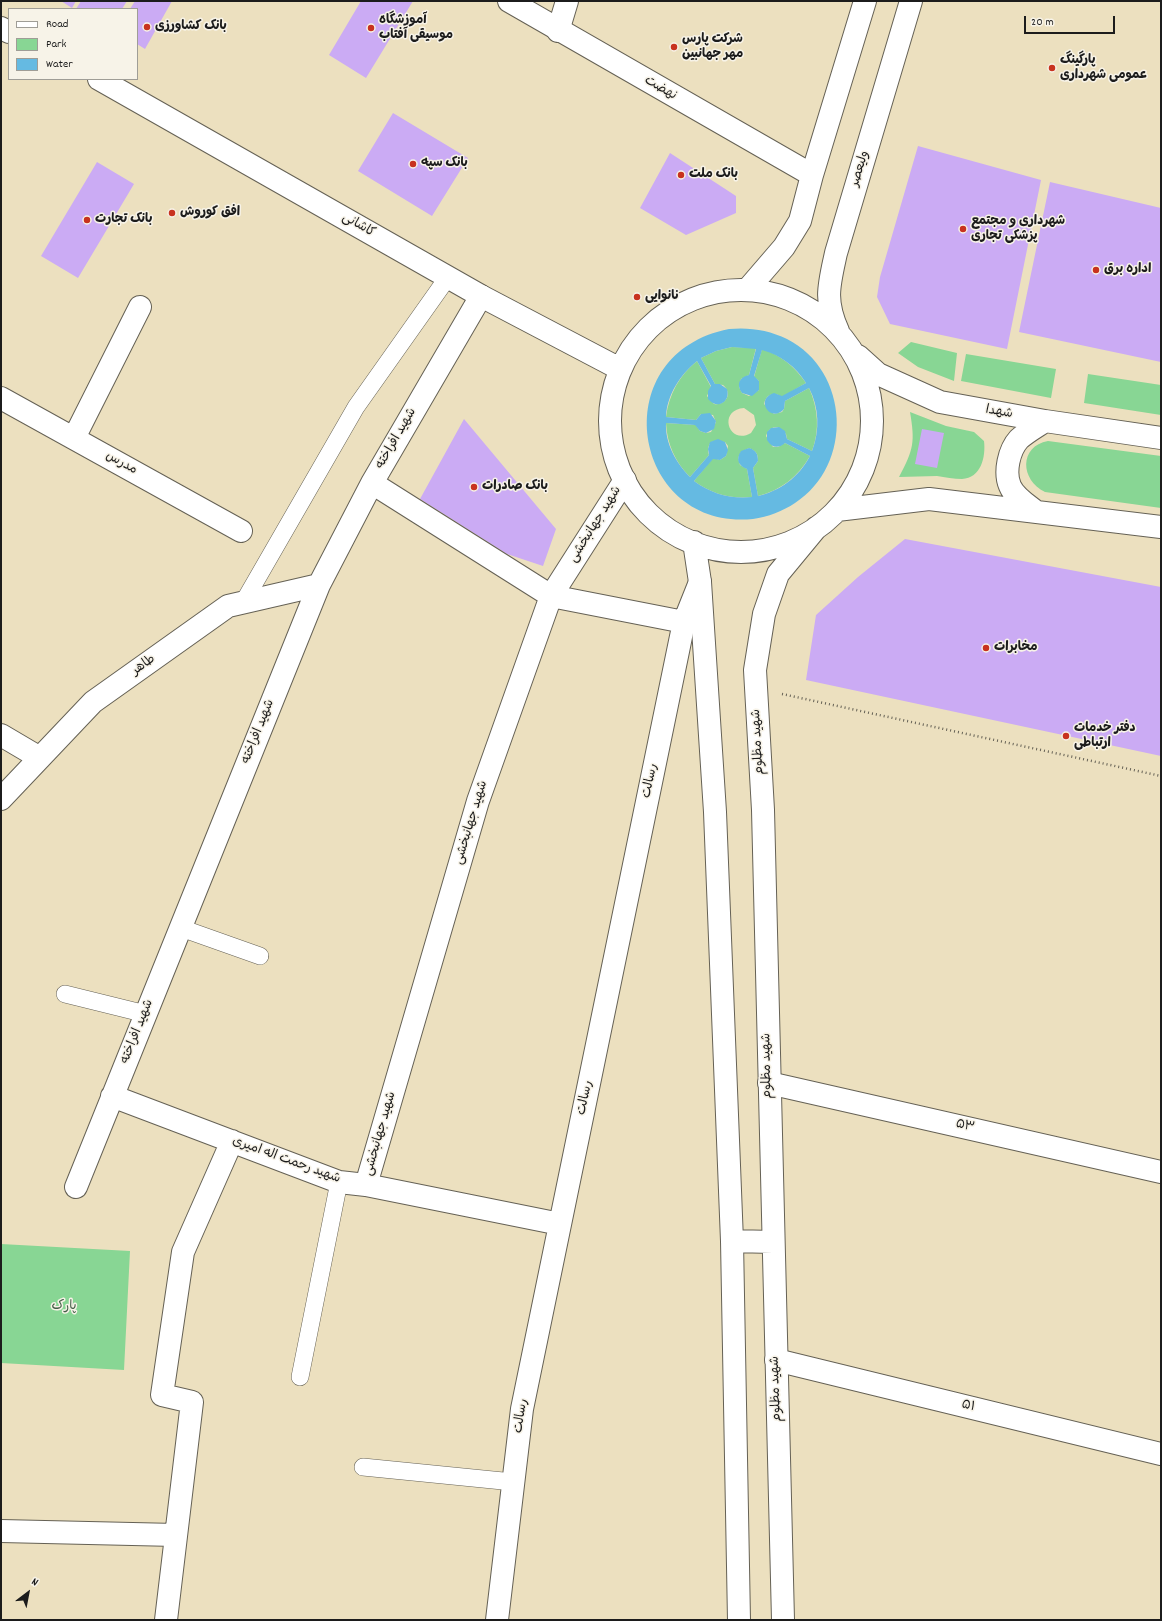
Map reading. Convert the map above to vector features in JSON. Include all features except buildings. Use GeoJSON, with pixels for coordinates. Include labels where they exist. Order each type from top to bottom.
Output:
{"type":"FeatureCollection","features":[{"type":"Feature","properties":{"kind":"street","name":"نهضت"},"geometry":{"type":"LineString","coordinates":[[509,1],[558,31],[812,175]]}},
{"type":"Feature","properties":{"kind":"street"},"geometry":{"type":"LineString","coordinates":[[558,31],[567,1]]}},
{"type":"Feature","properties":{"kind":"street"},"geometry":{"type":"LineString","coordinates":[[747,290],[784,247],[800,222],[812,175],[865,1]]}},
{"type":"Feature","properties":{"kind":"street","name":"ولیعصر"},"geometry":{"type":"LineString","coordinates":[[846,344],[828,303],[830,279],[838,246],[911,1]]}},
{"type":"Feature","properties":{"kind":"street","name":"کاشانی"},"geometry":{"type":"LineString","coordinates":[[102,80],[480,296],[620,369]]}},
{"type":"Feature","properties":{"kind":"street"},"geometry":{"type":"LineString","coordinates":[[747,290],[776,295],[803,306],[824,319],[846,344],[858,362],[868,389],[871,404],[872,432],[866,460],[861,474],[847,499],[837,510],[816,528],[788,543],[757,551],[725,551],[694,542],[674,534],[649,514],[635,499],[624,480],[615,459],[610,425],[611,402],[616,379],[631,348],[645,330],[671,309],[691,299],[713,292],[747,290]]}},
{"type":"Feature","properties":{"kind":"street","name":"شهید افراخته"},"geometry":{"type":"LineString","coordinates":[[76,1186],[319,585],[372,482],[480,296]]}},
{"type":"Feature","properties":{"kind":"street"},"geometry":{"type":"LineString","coordinates":[[74,438],[140,307]]}},
{"type":"Feature","properties":{"kind":"street","name":"شهدا"},"geometry":{"type":"LineString","coordinates":[[846,344],[878,374],[940,402],[1045,421],[1161,438]]}},
{"type":"Feature","properties":{"kind":"street","name":"مدرس"},"geometry":{"type":"LineString","coordinates":[[1,398],[241,531]]}},
{"type":"Feature","properties":{"kind":"street"},"geometry":{"type":"LineString","coordinates":[[1034,510],[1019,498],[1010,487],[1007,473],[1008,462],[1018,440],[1045,421]]}},
{"type":"Feature","properties":{"kind":"street","name":"شهید جهانبخشی"},"geometry":{"type":"LineString","coordinates":[[366,1185],[478,801],[551,596],[624,480]]}},
{"type":"Feature","properties":{"kind":"street"},"geometry":{"type":"LineString","coordinates":[[372,482],[551,596],[684,622]]}},
{"type":"Feature","properties":{"kind":"street"},"geometry":{"type":"LineString","coordinates":[[837,510],[929,498],[1161,527]]}},
{"type":"Feature","properties":{"kind":"street","name":"شهید مظلوم"},"geometry":{"type":"LineString","coordinates":[[783,1620],[772,1242],[763,810],[755,670],[764,614],[778,574],[816,528]]}},
{"type":"Feature","properties":{"kind":"street"},"geometry":{"type":"LineString","coordinates":[[694,542],[700,582],[715,812],[732,1241],[739,1620]]}},
{"type":"Feature","properties":{"kind":"street","name":"رسالت"},"geometry":{"type":"LineString","coordinates":[[497,1620],[522,1409],[684,622],[700,582]]}},
{"type":"Feature","properties":{"kind":"street","name":"طاهر"},"geometry":{"type":"LineString","coordinates":[[1,799],[93,702],[228,606],[319,585]]}},
{"type":"Feature","properties":{"kind":"street"},"geometry":{"type":"LineString","coordinates":[[1,735],[40,758]]}},
{"type":"Feature","properties":{"kind":"street","name":"۵۳"},"geometry":{"type":"LineString","coordinates":[[769,1083],[1161,1172]]}},
{"type":"Feature","properties":{"kind":"street","name":"شهید رحمت اله امیری"},"geometry":{"type":"LineString","coordinates":[[112,1096],[339,1182],[366,1185],[560,1224]]}},
{"type":"Feature","properties":{"kind":"street"},"geometry":{"type":"LineString","coordinates":[[166,1620],[192,1402],[162,1395],[163,1387],[183,1252],[232,1141]]}},
{"type":"Feature","properties":{"kind":"street"},"geometry":{"type":"LineString","coordinates":[[732,1241],[772,1242]]}},
{"type":"Feature","properties":{"kind":"street","name":"۵۱"},"geometry":{"type":"LineString","coordinates":[[776,1360],[1161,1454]]}},
{"type":"Feature","properties":{"kind":"street"},"geometry":{"type":"LineString","coordinates":[[1,1531],[176,1535]]}},
{"type":"Feature","properties":{"kind":"lane"},"geometry":{"type":"LineString","coordinates":[[243,603],[356,407],[448,277]]}},
{"type":"Feature","properties":{"kind":"lane"},"geometry":{"type":"LineString","coordinates":[[180,928],[260,956]]}},
{"type":"Feature","properties":{"kind":"lane"},"geometry":{"type":"LineString","coordinates":[[64,994],[146,1014]]}},
{"type":"Feature","properties":{"kind":"lane"},"geometry":{"type":"LineString","coordinates":[[300,1377],[339,1182]]}},
{"type":"Feature","properties":{"kind":"lane"},"geometry":{"type":"LineString","coordinates":[[363,1467],[513,1482]]}},
{"type":"Feature","properties":{"kind":"path"},"geometry":{"type":"LineString","coordinates":[[757,689],[1161,776]]}},
{"type":"Feature","properties":{"kind":"green space"},"geometry":{"type":"Polygon","coordinates":[[[911,342],[957,353],[954,381],[918,367],[898,353],[911,342]]]}},
{"type":"Feature","properties":{"kind":"green space"},"geometry":{"type":"Polygon","coordinates":[[[732,347],[756,348],[749,375],[741,379],[739,387],[742,393],[749,396],[759,390],[759,381],[754,377],[762,349],[781,358],[797,372],[806,383],[782,397],[776,394],[771,394],[765,401],[764,404],[774,414],[782,412],[785,401],[809,388],[812,396],[816,411],[817,427],[815,443],[812,451],[787,439],[786,434],[778,427],[772,428],[766,436],[773,447],[778,447],[785,443],[810,456],[800,470],[788,482],[774,490],[758,496],[753,468],[758,461],[755,451],[749,448],[741,452],[738,458],[740,465],[747,469],[752,497],[736,497],[714,492],[694,481],[713,458],[720,460],[726,456],[728,446],[725,442],[711,442],[708,447],[709,455],[690,477],[676,459],[670,445],[666,423],[696,425],[700,431],[706,433],[711,432],[716,422],[713,415],[701,414],[696,420],[666,417],[672,393],[680,379],[697,361],[711,387],[707,396],[714,404],[725,401],[728,395],[726,388],[723,385],[715,384],[701,358],[716,351],[732,347]],[[744,408],[736,410],[731,415],[729,426],[737,435],[743,436],[751,433],[756,425],[754,415],[744,408]]]}},
{"type":"Feature","properties":{"kind":"green space"},"geometry":{"type":"Polygon","coordinates":[[[966,354],[1056,369],[1051,398],[961,381],[966,354]]]}},
{"type":"Feature","properties":{"kind":"green space"},"geometry":{"type":"Polygon","coordinates":[[[1088,374],[1161,385],[1161,415],[1084,403],[1088,374]]]}},
{"type":"Feature","properties":{"kind":"green space"},"geometry":{"type":"Polygon","coordinates":[[[910,412],[946,426],[974,432],[984,441],[983,460],[978,471],[968,478],[962,479],[937,476],[899,477],[908,459],[912,445],[913,438],[910,412]]]}},
{"type":"Feature","properties":{"kind":"green space"},"geometry":{"type":"Polygon","coordinates":[[[1048,441],[1161,456],[1161,508],[1045,492],[1037,487],[1031,480],[1027,472],[1026,464],[1032,449],[1039,444],[1048,441]]]}},
{"type":"Feature","properties":{"kind":"green space","name":"پارک"},"geometry":{"type":"Polygon","coordinates":[[[1,1244],[130,1251],[124,1370],[1,1363],[1,1244]]]}},
{"type":"Feature","properties":{"kind":"water"},"geometry":{"type":"Polygon","coordinates":[[[744,328],[766,331],[787,339],[808,354],[823,373],[833,395],[837,419],[835,443],[828,466],[814,486],[795,503],[775,513],[753,519],[712,515],[680,498],[659,471],[648,438],[649,403],[662,371],[689,345],[729,329],[744,328]],[[732,347],[716,351],[701,358],[715,384],[720,384],[727,389],[728,394],[725,401],[715,404],[708,399],[708,391],[711,386],[697,361],[680,379],[672,393],[667,409],[666,417],[696,420],[701,414],[710,413],[716,421],[714,429],[706,433],[700,431],[695,425],[666,423],[666,430],[672,452],[690,477],[709,455],[708,449],[710,442],[718,439],[725,442],[728,450],[726,456],[720,460],[713,459],[694,481],[701,486],[722,495],[752,497],[747,469],[740,464],[738,460],[741,451],[749,448],[757,454],[758,461],[753,468],[758,496],[781,487],[795,477],[806,464],[810,456],[785,443],[775,447],[769,443],[767,440],[767,432],[771,428],[779,427],[785,431],[787,439],[812,451],[815,443],[817,419],[815,403],[809,388],[785,401],[784,409],[779,413],[774,414],[770,412],[765,405],[765,400],[768,396],[774,393],[782,396],[806,383],[798,372],[782,358],[762,350],[754,376],[759,381],[759,390],[752,396],[742,393],[740,390],[739,384],[741,379],[749,375],[756,349],[732,347]]]}},
{"type":"Feature","properties":{"kind":"place","name":"بانک کشاورزی"},"geometry":{"type":"Point","coordinates":[147,27]}},
{"type":"Feature","properties":{"kind":"place","name":"آموزشگاه موسیقی آفتاب"},"geometry":{"type":"Point","coordinates":[371,28]}},
{"type":"Feature","properties":{"kind":"place","name":"شرکت پارس مهر جهانبین"},"geometry":{"type":"Point","coordinates":[674,47]}},
{"type":"Feature","properties":{"kind":"place","name":"پارگینگ عمومی شهرداری"},"geometry":{"type":"Point","coordinates":[1052,68]}},
{"type":"Feature","properties":{"kind":"place","name":"بانک سپه"},"geometry":{"type":"Point","coordinates":[413,164]}},
{"type":"Feature","properties":{"kind":"place","name":"بانک ملت"},"geometry":{"type":"Point","coordinates":[681,175]}},
{"type":"Feature","properties":{"kind":"place","name":"افق کوروش"},"geometry":{"type":"Point","coordinates":[172,213]}},
{"type":"Feature","properties":{"kind":"place","name":"بانک تجارت"},"geometry":{"type":"Point","coordinates":[87,220]}},
{"type":"Feature","properties":{"kind":"place","name":"شهرداری و مجتمع پزشکی تجاری"},"geometry":{"type":"Point","coordinates":[963,229]}},
{"type":"Feature","properties":{"kind":"place","name":"اداره برق"},"geometry":{"type":"Point","coordinates":[1096,270]}},
{"type":"Feature","properties":{"kind":"place","name":"نانوایی"},"geometry":{"type":"Point","coordinates":[637,297]}},
{"type":"Feature","properties":{"kind":"place","name":"بانک صادرات"},"geometry":{"type":"Point","coordinates":[474,487]}},
{"type":"Feature","properties":{"kind":"place","name":"مخابرات"},"geometry":{"type":"Point","coordinates":[986,648]}},
{"type":"Feature","properties":{"kind":"place","name":"دفتر خدمات ارتباطی"},"geometry":{"type":"Point","coordinates":[1066,736]}}]}
